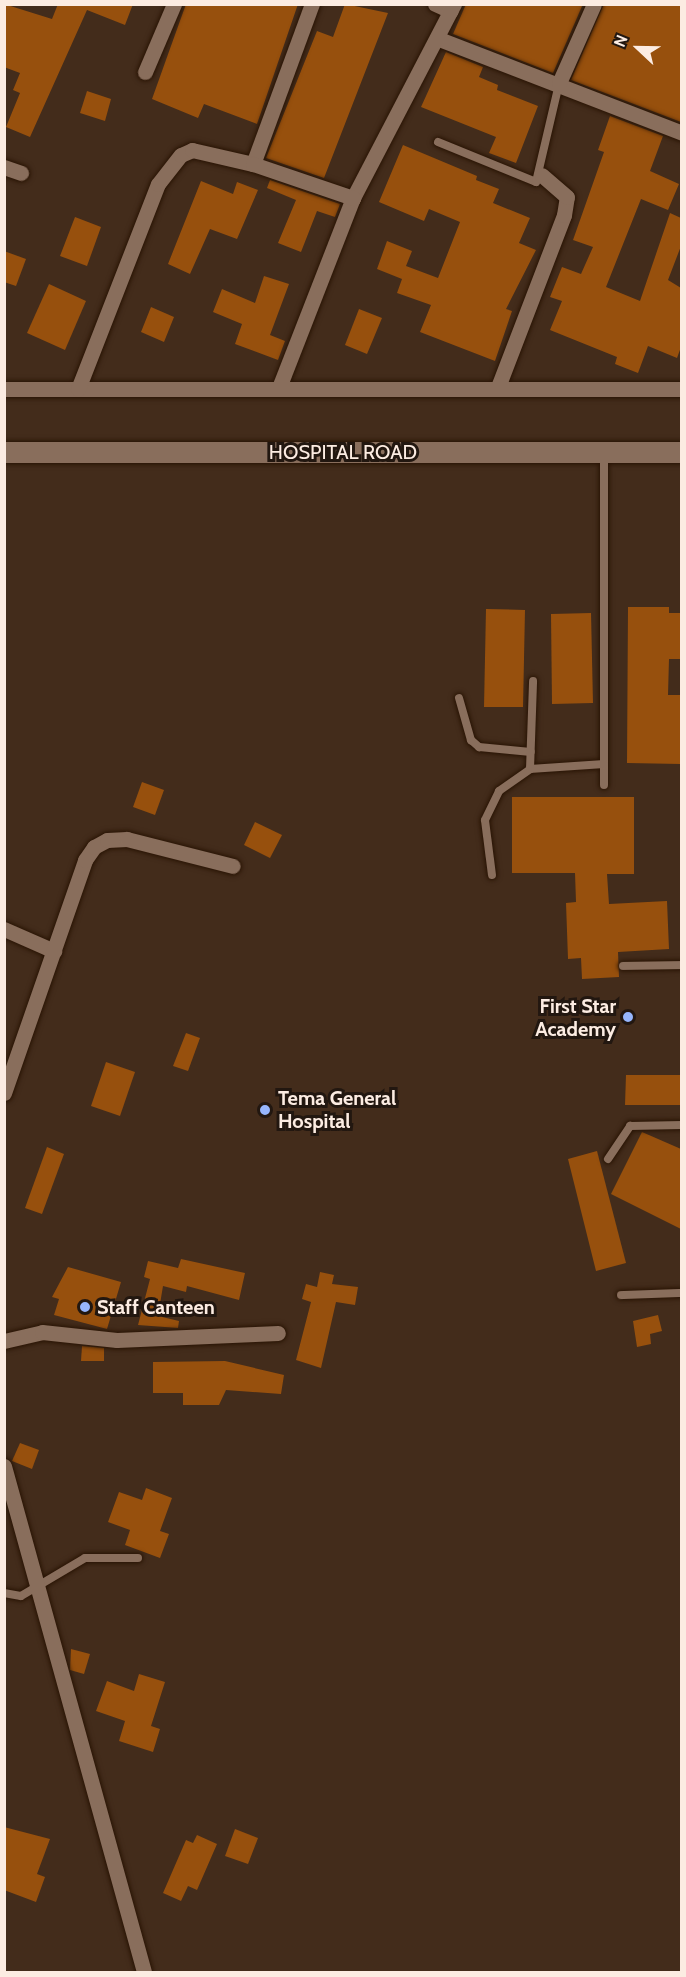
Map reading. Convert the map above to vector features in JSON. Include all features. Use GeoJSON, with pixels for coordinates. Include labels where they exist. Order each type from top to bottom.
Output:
{"type":"FeatureCollection","features":[{"type":"Feature","properties":{"kind":"main road","name":"HOSPITAL ROAD"},"geometry":{"type":"LineString","coordinates":[[4,452],[681,452]]}},
{"type":"Feature","properties":{"kind":"street"},"geometry":{"type":"LineString","coordinates":[[146,72],[174,4]]}},
{"type":"Feature","properties":{"kind":"street"},"geometry":{"type":"LineString","coordinates":[[253,164],[312,4]]}},
{"type":"Feature","properties":{"kind":"street"},"geometry":{"type":"LineString","coordinates":[[280,385],[353,198],[439,39],[452,8],[435,4]]}},
{"type":"Feature","properties":{"kind":"street"},"geometry":{"type":"LineString","coordinates":[[559,83],[594,4]]}},
{"type":"Feature","properties":{"kind":"street"},"geometry":{"type":"LineString","coordinates":[[439,39],[559,83],[681,133]]}},
{"type":"Feature","properties":{"kind":"street"},"geometry":{"type":"LineString","coordinates":[[78,389],[159,184],[173,161],[192,150],[253,164],[353,198]]}},
{"type":"Feature","properties":{"kind":"street"},"geometry":{"type":"LineString","coordinates":[[4,167],[21,173]]}},
{"type":"Feature","properties":{"kind":"street"},"geometry":{"type":"LineString","coordinates":[[498,387],[564,214],[567,197],[542,175]]}},
{"type":"Feature","properties":{"kind":"street"},"geometry":{"type":"LineString","coordinates":[[4,389],[280,385],[681,388]]}},
{"type":"Feature","properties":{"kind":"street"},"geometry":{"type":"LineString","coordinates":[[4,1092],[7,1075],[54,951],[85,860],[107,840],[127,839],[233,866]]}},
{"type":"Feature","properties":{"kind":"street"},"geometry":{"type":"LineString","coordinates":[[4,929],[54,951]]}},
{"type":"Feature","properties":{"kind":"street"},"geometry":{"type":"LineString","coordinates":[[4,1341],[42,1332],[117,1340],[279,1334]]}},
{"type":"Feature","properties":{"kind":"street"},"geometry":{"type":"LineString","coordinates":[[4,1466],[36,1589],[144,1972]]}},
{"type":"Feature","properties":{"kind":"lane"},"geometry":{"type":"LineString","coordinates":[[438,142],[527,182],[536,182],[542,175],[559,83]]}},
{"type":"Feature","properties":{"kind":"lane"},"geometry":{"type":"LineString","coordinates":[[604,452],[604,785]]}},
{"type":"Feature","properties":{"kind":"lane"},"geometry":{"type":"LineString","coordinates":[[530,769],[533,681]]}},
{"type":"Feature","properties":{"kind":"lane"},"geometry":{"type":"LineString","coordinates":[[459,698],[471,740],[479,747],[531,752]]}},
{"type":"Feature","properties":{"kind":"lane"},"geometry":{"type":"LineString","coordinates":[[492,875],[486,811],[499,791],[530,769],[604,764]]}},
{"type":"Feature","properties":{"kind":"lane"},"geometry":{"type":"LineString","coordinates":[[623,966],[681,965]]}},
{"type":"Feature","properties":{"kind":"lane"},"geometry":{"type":"LineString","coordinates":[[608,1159],[630,1126],[681,1125]]}},
{"type":"Feature","properties":{"kind":"lane"},"geometry":{"type":"LineString","coordinates":[[621,1295],[681,1293]]}},
{"type":"Feature","properties":{"kind":"lane"},"geometry":{"type":"LineString","coordinates":[[4,1593],[21,1596],[85,1558],[138,1558]]}},
{"type":"Feature","properties":{"kind":"building"},"geometry":{"type":"Polygon","coordinates":[[[4,4],[52,19],[58,4],[133,4],[125,25],[87,10],[30,137],[6,127],[20,93],[13,90],[20,73],[4,67],[4,4]]]}},
{"type":"Feature","properties":{"kind":"building"},"geometry":{"type":"Polygon","coordinates":[[[186,4],[298,4],[257,124],[204,104],[198,118],[152,99],[186,4]]]}},
{"type":"Feature","properties":{"kind":"building"},"geometry":{"type":"Polygon","coordinates":[[[345,4],[388,13],[324,178],[266,158],[317,31],[333,37],[345,4]]]}},
{"type":"Feature","properties":{"kind":"building"},"geometry":{"type":"Polygon","coordinates":[[[466,4],[583,4],[553,73],[453,34],[466,4]]]}},
{"type":"Feature","properties":{"kind":"building"},"geometry":{"type":"Polygon","coordinates":[[[604,4],[681,4],[681,122],[571,80],[604,4]]]}},
{"type":"Feature","properties":{"kind":"building"},"geometry":{"type":"Polygon","coordinates":[[[446,52],[483,67],[479,77],[498,85],[497,90],[538,106],[516,163],[489,153],[496,137],[421,107],[446,52]]]}},
{"type":"Feature","properties":{"kind":"building"},"geometry":{"type":"Polygon","coordinates":[[[87,91],[111,99],[105,121],[80,113],[87,91]]]}},
{"type":"Feature","properties":{"kind":"building"},"geometry":{"type":"Polygon","coordinates":[[[610,116],[663,136],[650,171],[679,184],[668,210],[641,199],[606,287],[640,301],[670,213],[681,218],[681,246],[668,280],[681,288],[681,347],[677,358],[648,346],[638,373],[615,364],[617,357],[550,330],[562,301],[550,297],[562,267],[581,274],[593,247],[573,240],[604,152],[598,150],[610,116]]]}},
{"type":"Feature","properties":{"kind":"building"},"geometry":{"type":"Polygon","coordinates":[[[403,145],[477,176],[476,180],[499,189],[493,203],[530,218],[519,243],[536,250],[506,309],[512,311],[495,361],[420,332],[431,305],[397,293],[402,279],[377,269],[387,241],[412,251],[406,266],[438,278],[460,222],[429,209],[424,221],[379,202],[403,145]]]}},
{"type":"Feature","properties":{"kind":"building"},"geometry":{"type":"Polygon","coordinates":[[[270,180],[340,204],[335,217],[317,211],[301,252],[278,243],[296,200],[267,188],[270,180]]]}},
{"type":"Feature","properties":{"kind":"building"},"geometry":{"type":"Polygon","coordinates":[[[201,181],[233,194],[237,182],[258,190],[237,239],[210,229],[190,274],[168,264],[201,181]]]}},
{"type":"Feature","properties":{"kind":"building"},"geometry":{"type":"Polygon","coordinates":[[[75,217],[101,227],[87,266],[60,256],[75,217]]]}},
{"type":"Feature","properties":{"kind":"building"},"geometry":{"type":"Polygon","coordinates":[[[4,251],[26,259],[16,286],[4,282],[4,251]]]}},
{"type":"Feature","properties":{"kind":"building"},"geometry":{"type":"Polygon","coordinates":[[[264,276],[289,284],[270,335],[285,341],[278,360],[235,344],[242,324],[213,312],[222,289],[255,303],[264,276]]]}},
{"type":"Feature","properties":{"kind":"building"},"geometry":{"type":"Polygon","coordinates":[[[49,284],[86,301],[65,350],[27,333],[49,284]]]}},
{"type":"Feature","properties":{"kind":"building"},"geometry":{"type":"Polygon","coordinates":[[[151,307],[174,317],[164,342],[141,332],[151,307]]]}},
{"type":"Feature","properties":{"kind":"building"},"geometry":{"type":"Polygon","coordinates":[[[359,309],[382,318],[367,354],[345,345],[359,309]]]}},
{"type":"Feature","properties":{"kind":"building"},"geometry":{"type":"Polygon","coordinates":[[[628,607],[669,607],[669,613],[681,613],[681,659],[669,659],[668,695],[681,695],[681,764],[627,763],[628,607]]]}},
{"type":"Feature","properties":{"kind":"building"},"geometry":{"type":"Polygon","coordinates":[[[486,609],[525,610],[523,707],[484,707],[486,609]]]}},
{"type":"Feature","properties":{"kind":"building"},"geometry":{"type":"Polygon","coordinates":[[[591,613],[593,703],[552,704],[551,614],[591,613]]]}},
{"type":"Feature","properties":{"kind":"building"},"geometry":{"type":"Polygon","coordinates":[[[142,782],[164,790],[155,815],[133,807],[142,782]]]}},
{"type":"Feature","properties":{"kind":"building"},"geometry":{"type":"Polygon","coordinates":[[[512,797],[634,797],[634,874],[607,874],[609,904],[667,901],[669,949],[618,952],[619,977],[582,979],[581,958],[568,959],[566,903],[576,902],[575,873],[512,873],[512,797]]]}},
{"type":"Feature","properties":{"kind":"building"},"geometry":{"type":"Polygon","coordinates":[[[255,822],[282,835],[270,858],[244,845],[255,822]]]}},
{"type":"Feature","properties":{"kind":"building"},"geometry":{"type":"Polygon","coordinates":[[[186,1033],[200,1038],[188,1071],[173,1066],[186,1033]]]}},
{"type":"Feature","properties":{"kind":"building"},"geometry":{"type":"Polygon","coordinates":[[[106,1062],[135,1072],[120,1116],[91,1106],[106,1062]]]}},
{"type":"Feature","properties":{"kind":"building"},"geometry":{"type":"Polygon","coordinates":[[[626,1075],[681,1075],[681,1105],[625,1105],[626,1075]]]}},
{"type":"Feature","properties":{"kind":"building"},"geometry":{"type":"Polygon","coordinates":[[[642,1132],[681,1149],[681,1229],[611,1194],[642,1132]]]}},
{"type":"Feature","properties":{"kind":"building"},"geometry":{"type":"Polygon","coordinates":[[[47,1147],[64,1154],[42,1214],[25,1208],[47,1147]]]}},
{"type":"Feature","properties":{"kind":"building"},"geometry":{"type":"Polygon","coordinates":[[[597,1151],[626,1263],[596,1271],[568,1159],[597,1151]]]}},
{"type":"Feature","properties":{"kind":"building"},"geometry":{"type":"Polygon","coordinates":[[[181,1259],[245,1273],[239,1300],[187,1286],[186,1292],[163,1286],[158,1316],[179,1321],[178,1328],[138,1325],[150,1279],[144,1277],[148,1261],[178,1268],[181,1259]]]}},
{"type":"Feature","properties":{"kind":"building","name":"Staff Canteen"},"geometry":{"type":"Polygon","coordinates":[[[68,1267],[121,1282],[107,1329],[54,1315],[59,1299],[52,1297],[68,1267]]]}},
{"type":"Feature","properties":{"kind":"building"},"geometry":{"type":"Polygon","coordinates":[[[320,1272],[334,1275],[332,1284],[358,1287],[355,1305],[336,1302],[321,1368],[296,1360],[311,1302],[302,1299],[306,1284],[317,1287],[320,1272]]]}},
{"type":"Feature","properties":{"kind":"building"},"geometry":{"type":"Polygon","coordinates":[[[658,1315],[662,1331],[650,1334],[651,1344],[637,1347],[633,1321],[658,1315]]]}},
{"type":"Feature","properties":{"kind":"building"},"geometry":{"type":"Polygon","coordinates":[[[82,1346],[104,1348],[104,1361],[81,1361],[82,1346]]]}},
{"type":"Feature","properties":{"kind":"building"},"geometry":{"type":"Polygon","coordinates":[[[225,1361],[284,1375],[281,1394],[226,1390],[219,1405],[183,1405],[183,1393],[153,1393],[153,1362],[225,1361]]]}},
{"type":"Feature","properties":{"kind":"building"},"geometry":{"type":"Polygon","coordinates":[[[20,1443],[39,1450],[32,1469],[12,1461],[20,1443]]]}},
{"type":"Feature","properties":{"kind":"building"},"geometry":{"type":"Polygon","coordinates":[[[146,1488],[172,1498],[160,1531],[169,1534],[160,1558],[125,1545],[130,1530],[108,1522],[119,1492],[142,1500],[146,1488]]]}},
{"type":"Feature","properties":{"kind":"building"},"geometry":{"type":"Polygon","coordinates":[[[71,1649],[90,1654],[84,1674],[70,1670],[71,1649]]]}},
{"type":"Feature","properties":{"kind":"building"},"geometry":{"type":"Polygon","coordinates":[[[139,1674],[165,1682],[151,1726],[160,1729],[153,1752],[119,1741],[125,1721],[96,1711],[107,1681],[134,1691],[139,1674]]]}},
{"type":"Feature","properties":{"kind":"building"},"geometry":{"type":"Polygon","coordinates":[[[4,1827],[50,1839],[37,1874],[45,1877],[36,1902],[4,1890],[4,1827]]]}},
{"type":"Feature","properties":{"kind":"building"},"geometry":{"type":"Polygon","coordinates":[[[235,1829],[258,1838],[248,1864],[225,1856],[235,1829]]]}},
{"type":"Feature","properties":{"kind":"building"},"geometry":{"type":"Polygon","coordinates":[[[197,1835],[217,1844],[197,1890],[188,1886],[181,1901],[163,1893],[186,1840],[193,1843],[197,1835]]]}},
{"type":"Feature","properties":{"kind":"place","name":"First Star Academy"},"geometry":{"type":"Point","coordinates":[628,1017]}},
{"type":"Feature","properties":{"kind":"place","name":"Tema General Hospital"},"geometry":{"type":"Point","coordinates":[265,1110]}},
{"type":"Feature","properties":{"kind":"place","name":"Staff Canteen"},"geometry":{"type":"Point","coordinates":[85,1307]}}]}
